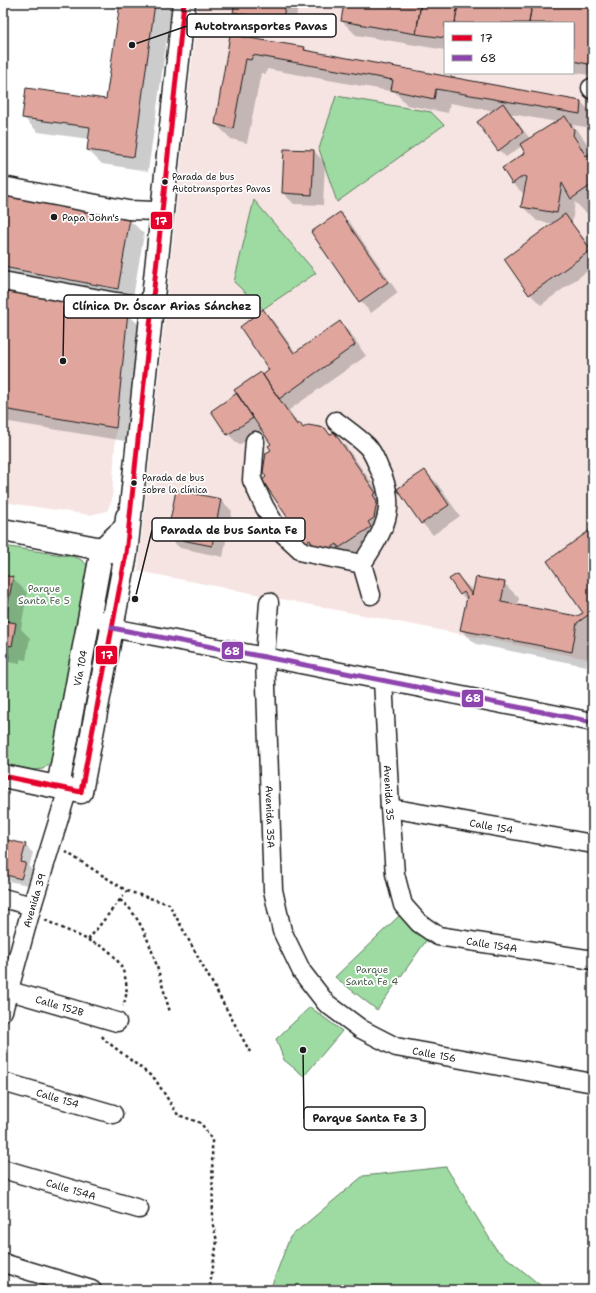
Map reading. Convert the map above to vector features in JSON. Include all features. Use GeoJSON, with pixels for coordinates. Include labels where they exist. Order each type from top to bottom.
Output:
{"type":"FeatureCollection","features":[{"type":"Feature","properties":{"kind":"main road"},"geometry":{"type":"LineString","coordinates":[[3,530],[116,552],[126,527],[174,3]]}},
{"type":"Feature","properties":{"kind":"main road","name":"Vía 104"},"geometry":{"type":"LineString","coordinates":[[3,776],[81,792],[112,628],[116,552],[184,3]]}},
{"type":"Feature","properties":{"kind":"main road","name":"Vía 104"},"geometry":{"type":"LineString","coordinates":[[63,788],[116,552]]}},
{"type":"Feature","properties":{"kind":"street"},"geometry":{"type":"LineString","coordinates":[[3,186],[128,210],[156,211]]}},
{"type":"Feature","properties":{"kind":"street"},"geometry":{"type":"LineString","coordinates":[[3,281],[116,302],[147,306]]}},
{"type":"Feature","properties":{"kind":"street"},"geometry":{"type":"LineString","coordinates":[[336,421],[368,447],[387,489],[389,499],[381,534],[362,564],[371,595]]}},
{"type":"Feature","properties":{"kind":"street"},"geometry":{"type":"LineString","coordinates":[[255,441],[252,480],[264,506],[277,528],[303,552],[362,564]]}},
{"type":"Feature","properties":{"kind":"street","name":"Avenida 35A"},"geometry":{"type":"LineString","coordinates":[[269,602],[265,657],[273,890],[282,931],[302,972]]}},
{"type":"Feature","properties":{"kind":"street"},"geometry":{"type":"LineString","coordinates":[[112,628],[593,722]]}},
{"type":"Feature","properties":{"kind":"street","name":"Avenida 35"},"geometry":{"type":"LineString","coordinates":[[383,680],[395,874],[403,905]]}},
{"type":"Feature","properties":{"kind":"street","name":"Avenida 39"},"geometry":{"type":"LineString","coordinates":[[3,1011],[6,990],[52,843],[63,788]]}},
{"type":"Feature","properties":{"kind":"street","name":"Calle 154"},"geometry":{"type":"LineString","coordinates":[[390,808],[593,844]]}},
{"type":"Feature","properties":{"kind":"street"},"geometry":{"type":"LineString","coordinates":[[3,898],[31,910]]}},
{"type":"Feature","properties":{"kind":"street","name":"Calle 154A"},"geometry":{"type":"LineString","coordinates":[[403,905],[418,922],[438,936],[593,960]]}},
{"type":"Feature","properties":{"kind":"street","name":"Calle 156"},"geometry":{"type":"LineString","coordinates":[[302,972],[326,1003],[361,1029],[396,1047],[593,1083]]}},
{"type":"Feature","properties":{"kind":"street","name":"Calle 152B"},"geometry":{"type":"LineString","coordinates":[[6,990],[120,1014]]}},
{"type":"Feature","properties":{"kind":"street","name":"Calle 154"},"geometry":{"type":"LineString","coordinates":[[3,1082],[113,1114]]}},
{"type":"Feature","properties":{"kind":"street","name":"Calle 154A"},"geometry":{"type":"LineString","coordinates":[[3,1169],[139,1209]]}},
{"type":"Feature","properties":{"kind":"street"},"geometry":{"type":"LineString","coordinates":[[3,1263],[92,1290]]}},
{"type":"Feature","properties":{"kind":"path"},"geometry":{"type":"LineString","coordinates":[[52,843],[128,891],[169,904],[250,1052]]}},
{"type":"Feature","properties":{"kind":"path"},"geometry":{"type":"LineString","coordinates":[[88,940],[128,891]]}},
{"type":"Feature","properties":{"kind":"path"},"geometry":{"type":"LineString","coordinates":[[120,900],[133,912],[151,948],[170,1012]]}},
{"type":"Feature","properties":{"kind":"path"},"geometry":{"type":"LineString","coordinates":[[31,910],[104,948],[114,956],[121,966],[127,987],[127,998],[120,1014]]}},
{"type":"Feature","properties":{"kind":"path"},"geometry":{"type":"LineString","coordinates":[[101,1034],[105,1040],[155,1079],[178,1115],[202,1123],[212,1140],[213,1225],[217,1241],[210,1285]]}},
{"type":"Feature","properties":{"kind":"shaded area"},"geometry":{"type":"Polygon","coordinates":[[[198,3],[593,3],[593,660],[138,571],[198,3]]]}},
{"type":"Feature","properties":{"kind":"shaded area"},"geometry":{"type":"Polygon","coordinates":[[[3,409],[116,428],[112,500],[107,511],[90,515],[3,502],[3,409]]]}},
{"type":"Feature","properties":{"kind":"green space"},"geometry":{"type":"Polygon","coordinates":[[[336,96],[431,112],[444,125],[337,202],[319,149],[336,96]]]}},
{"type":"Feature","properties":{"kind":"green space"},"geometry":{"type":"Polygon","coordinates":[[[254,200],[316,273],[263,309],[234,282],[254,200]]]}},
{"type":"Feature","properties":{"kind":"green space","name":"Parque Santa Fe 5"},"geometry":{"type":"Polygon","coordinates":[[[3,546],[75,557],[86,563],[90,575],[51,762],[43,769],[34,770],[3,764],[3,546]]]}},
{"type":"Feature","properties":{"kind":"green space","name":"Parque Santa Fe 4"},"geometry":{"type":"Polygon","coordinates":[[[400,915],[428,938],[377,1010],[335,977],[400,915]]]}},
{"type":"Feature","properties":{"kind":"green space"},"geometry":{"type":"Polygon","coordinates":[[[310,1007],[342,1031],[304,1076],[284,1060],[276,1039],[310,1007]]]}},
{"type":"Feature","properties":{"kind":"green space"},"geometry":{"type":"Polygon","coordinates":[[[446,1167],[496,1249],[546,1290],[270,1290],[290,1237],[363,1176],[446,1167]]]}},
{"type":"Feature","properties":{"kind":"water"},"geometry":{"type":"Polygon","coordinates":[[[3,654],[9,655],[3,691],[3,654]]]}},
{"type":"Feature","properties":{"kind":"building"},"geometry":{"type":"Polygon","coordinates":[[[120,3],[155,3],[134,157],[87,150],[90,127],[22,118],[26,88],[106,99],[120,3]]]}},
{"type":"Feature","properties":{"kind":"building"},"geometry":{"type":"Polygon","coordinates":[[[235,3],[286,3],[282,22],[233,12],[235,3]]]}},
{"type":"Feature","properties":{"kind":"building"},"geometry":{"type":"Polygon","coordinates":[[[344,3],[421,3],[416,34],[341,21],[344,3]]]}},
{"type":"Feature","properties":{"kind":"building"},"geometry":{"type":"Polygon","coordinates":[[[421,3],[458,3],[455,22],[444,22],[444,38],[416,34],[421,3]]]}},
{"type":"Feature","properties":{"kind":"building"},"geometry":{"type":"Polygon","coordinates":[[[458,3],[532,3],[529,22],[455,22],[458,3]]]}},
{"type":"Feature","properties":{"kind":"building"},"geometry":{"type":"Polygon","coordinates":[[[532,3],[593,3],[593,65],[574,61],[574,22],[529,22],[532,3]]]}},
{"type":"Feature","properties":{"kind":"building"},"geometry":{"type":"Polygon","coordinates":[[[230,35],[305,47],[304,50],[581,101],[580,114],[436,89],[434,99],[391,90],[393,80],[253,55],[251,60],[246,59],[233,129],[215,124],[230,35]]]}},
{"type":"Feature","properties":{"kind":"building"},"geometry":{"type":"Polygon","coordinates":[[[503,103],[523,132],[498,151],[477,122],[503,103]]]}},
{"type":"Feature","properties":{"kind":"building"},"geometry":{"type":"Polygon","coordinates":[[[565,116],[574,130],[573,135],[586,156],[593,152],[593,184],[571,199],[562,183],[557,213],[521,207],[527,177],[523,176],[512,184],[502,168],[525,153],[520,144],[565,116]]]}},
{"type":"Feature","properties":{"kind":"building"},"geometry":{"type":"Polygon","coordinates":[[[284,149],[314,150],[312,195],[282,193],[284,149]]]}},
{"type":"Feature","properties":{"kind":"building"},"geometry":{"type":"Polygon","coordinates":[[[3,194],[130,218],[118,289],[3,267],[3,194]]]}},
{"type":"Feature","properties":{"kind":"building"},"geometry":{"type":"Polygon","coordinates":[[[340,212],[388,282],[359,302],[311,232],[340,212]]]}},
{"type":"Feature","properties":{"kind":"building"},"geometry":{"type":"Polygon","coordinates":[[[565,214],[591,250],[529,295],[504,259],[565,214]]]}},
{"type":"Feature","properties":{"kind":"building"},"geometry":{"type":"Polygon","coordinates":[[[3,289],[128,312],[116,428],[3,409],[3,289]]]}},
{"type":"Feature","properties":{"kind":"building"},"geometry":{"type":"Polygon","coordinates":[[[263,309],[294,353],[340,321],[355,345],[279,399],[263,375],[269,370],[240,327],[263,309]]]}},
{"type":"Feature","properties":{"kind":"building"},"geometry":{"type":"Polygon","coordinates":[[[261,372],[297,425],[300,423],[303,428],[308,425],[325,428],[330,435],[334,432],[376,493],[373,495],[377,501],[374,518],[368,522],[371,527],[339,548],[337,544],[331,548],[313,545],[310,540],[305,543],[262,480],[266,477],[263,472],[266,453],[271,450],[268,446],[271,444],[234,390],[261,372]]]}},
{"type":"Feature","properties":{"kind":"building"},"geometry":{"type":"Polygon","coordinates":[[[237,393],[253,418],[227,435],[211,411],[237,393]]]}},
{"type":"Feature","properties":{"kind":"building"},"geometry":{"type":"Polygon","coordinates":[[[425,470],[449,505],[421,524],[397,489],[425,470]]]}},
{"type":"Feature","properties":{"kind":"building"},"geometry":{"type":"Polygon","coordinates":[[[176,490],[221,499],[212,546],[167,537],[176,490]]]}},
{"type":"Feature","properties":{"kind":"building"},"geometry":{"type":"Polygon","coordinates":[[[593,528],[593,622],[588,615],[577,623],[572,652],[460,630],[467,597],[464,592],[460,595],[449,579],[457,574],[472,595],[476,577],[505,582],[501,602],[577,616],[583,613],[547,561],[593,528]]]}},
{"type":"Feature","properties":{"kind":"building"},"geometry":{"type":"Polygon","coordinates":[[[3,575],[13,577],[5,621],[16,623],[12,646],[6,645],[5,650],[3,649],[3,575]]]}},
{"type":"Feature","properties":{"kind":"building"},"geometry":{"type":"Polygon","coordinates":[[[3,839],[26,844],[21,862],[26,863],[21,879],[3,874],[3,839]]]}},
{"type":"Feature","properties":{"kind":"transit line","name":"17"},"geometry":{"type":"LineString","coordinates":[[3,776],[81,792],[126,554],[184,3]]}},
{"type":"Feature","properties":{"kind":"transit line","name":"68"},"geometry":{"type":"LineString","coordinates":[[112,628],[593,722]]}},
{"type":"Feature","properties":{"kind":"place","name":"Autotransportes Pavas"},"geometry":{"type":"Point","coordinates":[132,45]}},
{"type":"Feature","properties":{"kind":"place","name":"Parada de bus Autotransportes Pavas"},"geometry":{"type":"Point","coordinates":[165,182]}},
{"type":"Feature","properties":{"kind":"place","name":"Papa John's"},"geometry":{"type":"Point","coordinates":[54,217]}},
{"type":"Feature","properties":{"kind":"place","name":"Clínica Dr. Óscar Arias Sánchez"},"geometry":{"type":"Point","coordinates":[63,361]}},
{"type":"Feature","properties":{"kind":"place","name":"Parada de bus sobre la clínica"},"geometry":{"type":"Point","coordinates":[134,483]}},
{"type":"Feature","properties":{"kind":"place","name":"Parada de bus Santa Fe"},"geometry":{"type":"Point","coordinates":[135,599]}},
{"type":"Feature","properties":{"kind":"place","name":"Parque Santa Fe 3"},"geometry":{"type":"Point","coordinates":[303,1050]}}]}
